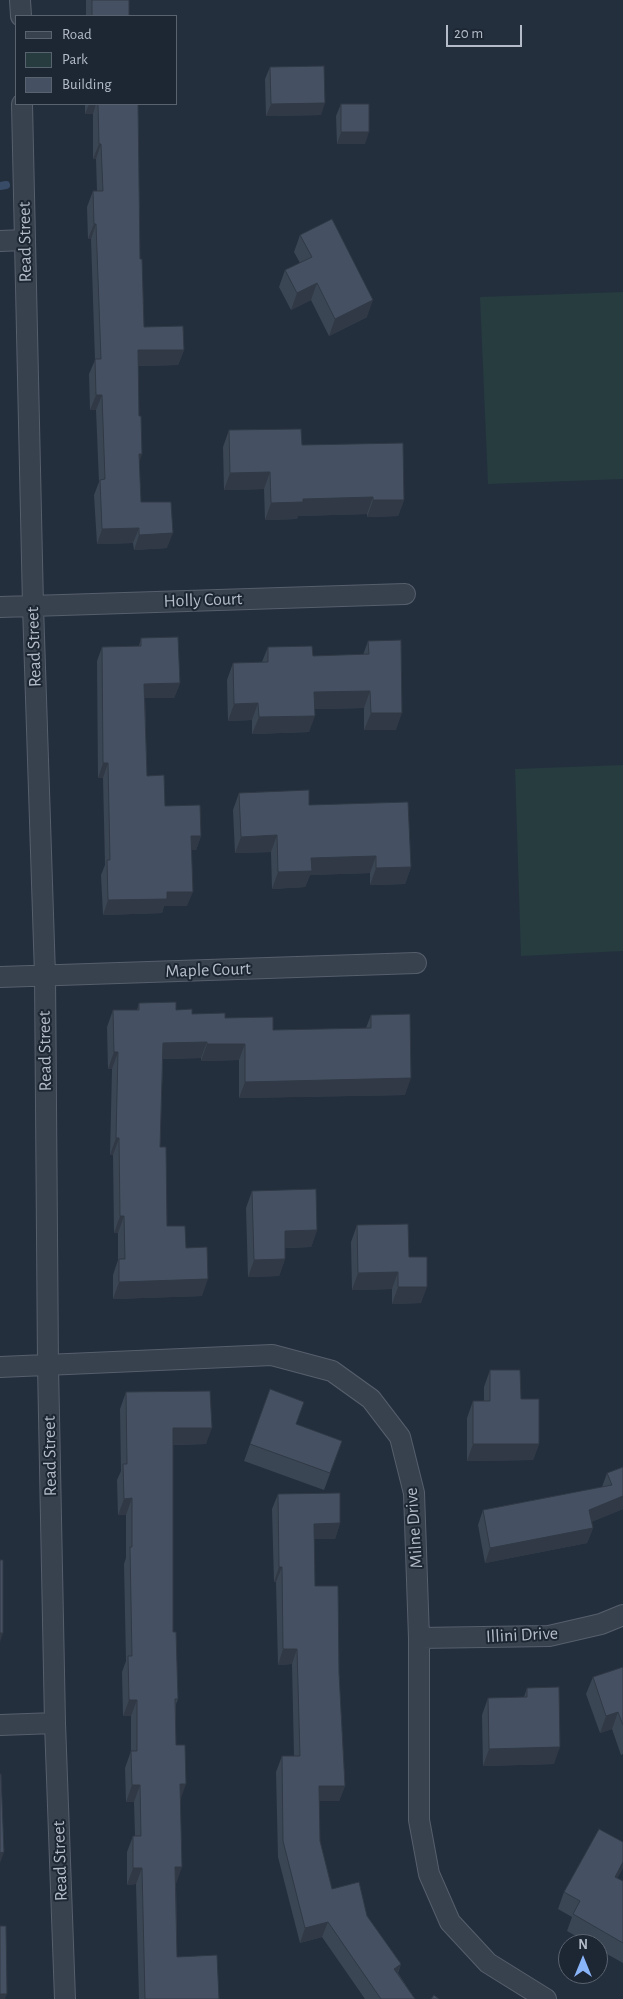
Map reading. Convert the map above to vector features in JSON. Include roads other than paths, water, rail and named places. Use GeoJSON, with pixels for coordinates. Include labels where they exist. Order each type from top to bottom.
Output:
{"type":"FeatureCollection","features":[{"type":"Feature","properties":{"kind":"street"},"geometry":{"type":"LineString","coordinates":[[20,0],[21,15]]}},
{"type":"Feature","properties":{"kind":"street","name":"Read Street"},"geometry":{"type":"LineString","coordinates":[[22,105],[33,606],[45,975],[48,1365],[55,1723],[65,1999]]}},
{"type":"Feature","properties":{"kind":"street"},"geometry":{"type":"LineString","coordinates":[[0,241],[24,240]]}},
{"type":"Feature","properties":{"kind":"street","name":"Holly Court"},"geometry":{"type":"LineString","coordinates":[[0,607],[406,594]]}},
{"type":"Feature","properties":{"kind":"street","name":"Maple Court"},"geometry":{"type":"LineString","coordinates":[[0,977],[416,963]]}},
{"type":"Feature","properties":{"kind":"street","name":"Milne Drive"},"geometry":{"type":"LineString","coordinates":[[0,1367],[272,1355],[332,1370],[371,1399],[400,1437],[414,1493],[419,1638],[419,1820],[429,1874],[450,1922],[488,1963],[546,1999]]}},
{"type":"Feature","properties":{"kind":"street","name":"Illini Drive"},"geometry":{"type":"LineString","coordinates":[[419,1638],[549,1636],[600,1624],[623,1615]]}},
{"type":"Feature","properties":{"kind":"street"},"geometry":{"type":"LineString","coordinates":[[0,1725],[55,1723]]}},
{"type":"Feature","properties":{"kind":"waterway"},"geometry":{"type":"LineString","coordinates":[[0,186],[6,185]]}}]}
